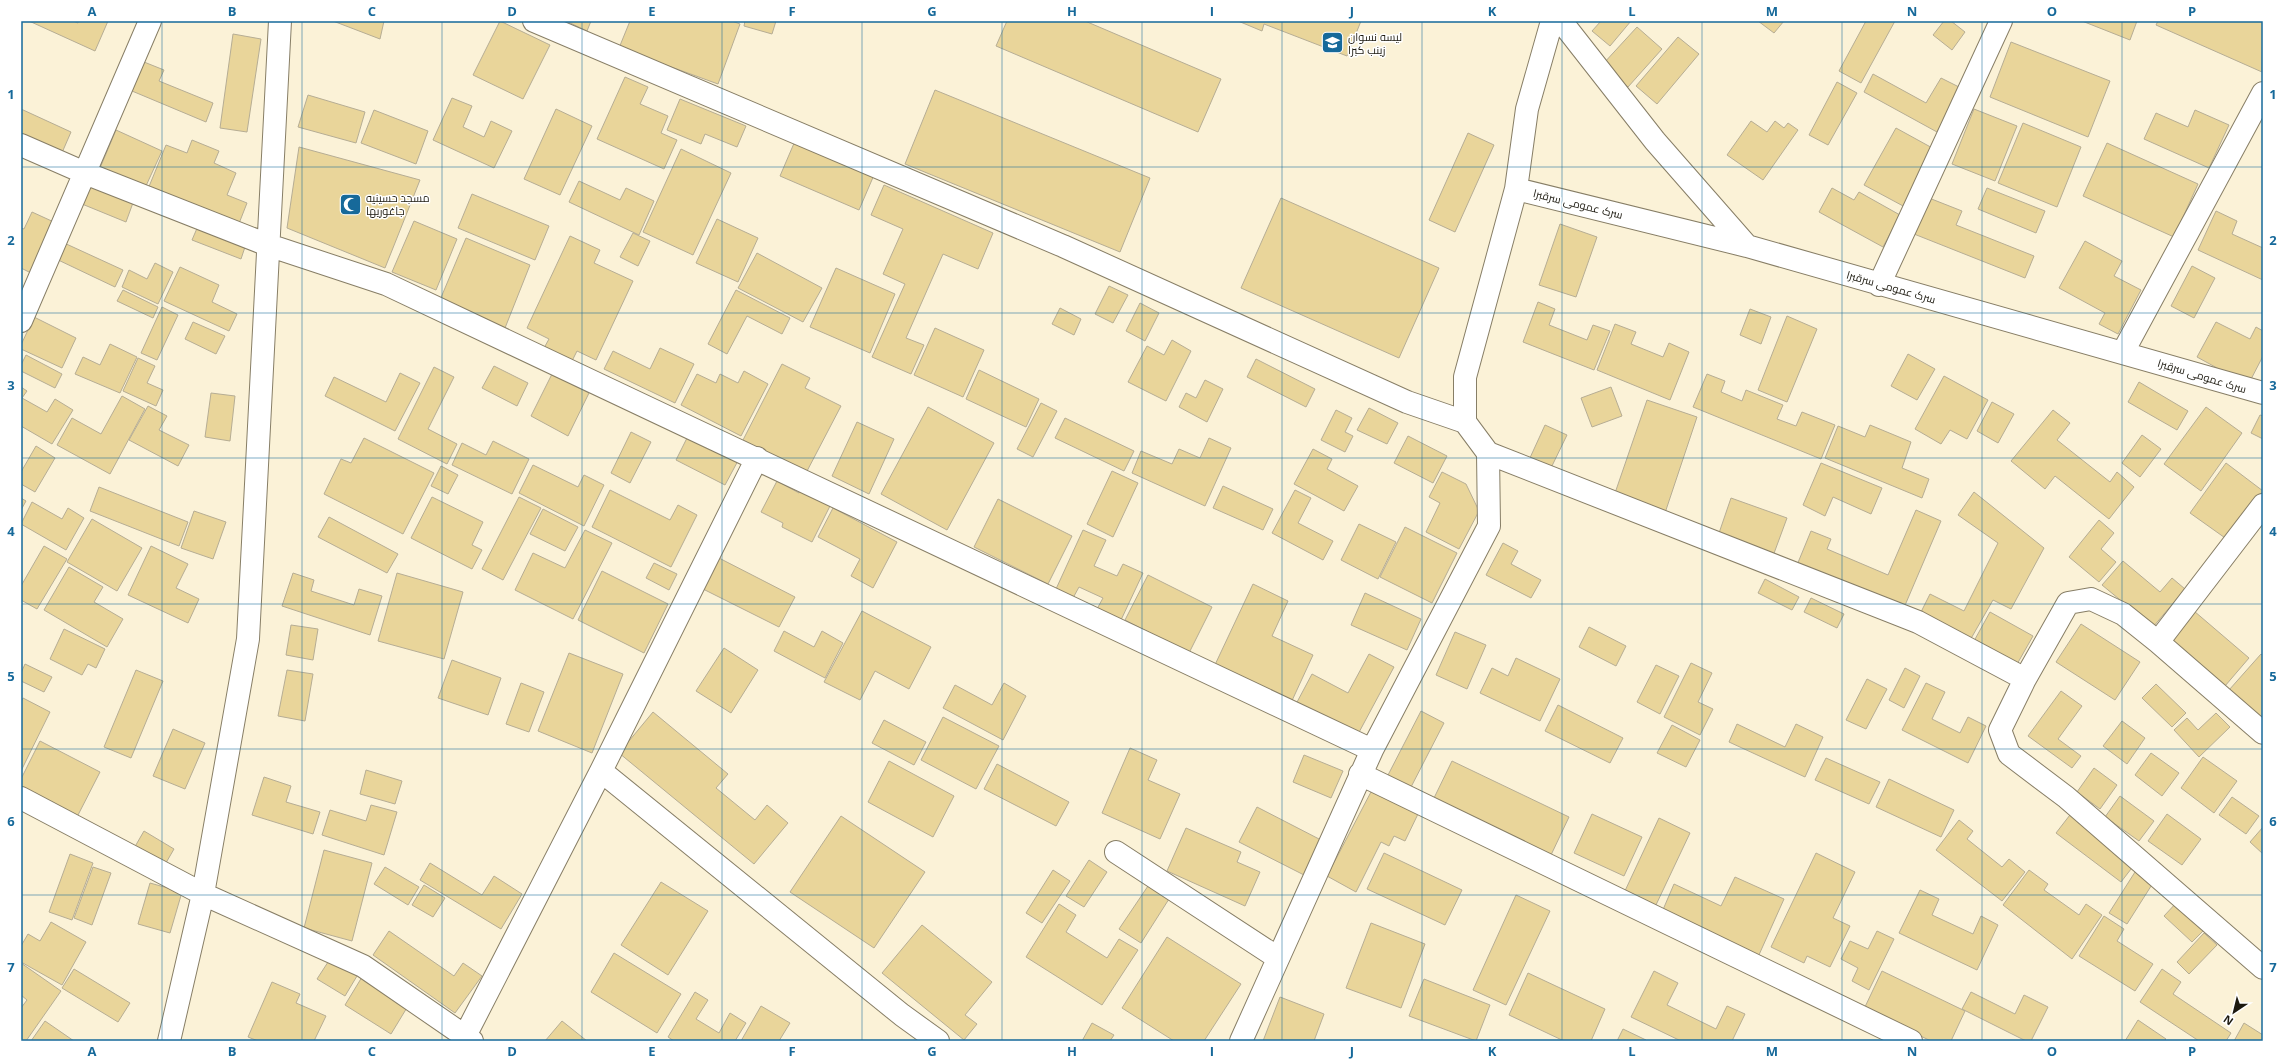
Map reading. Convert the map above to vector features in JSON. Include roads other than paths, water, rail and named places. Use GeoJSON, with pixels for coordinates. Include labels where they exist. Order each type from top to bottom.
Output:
{"type":"FeatureCollection","features":[{"type":"Feature","properties":{"kind":"street"},"geometry":{"type":"LineString","coordinates":[[21,321],[150,21]]}},
{"type":"Feature","properties":{"kind":"street"},"geometry":{"type":"LineString","coordinates":[[169,1041],[203,894],[248,639],[280,21]]}},
{"type":"Feature","properties":{"kind":"street"},"geometry":{"type":"LineString","coordinates":[[534,21],[1064,246],[1407,402],[1465,422],[1488,453],[1918,622],[2025,679]]}},
{"type":"Feature","properties":{"kind":"street"},"geometry":{"type":"LineString","coordinates":[[1465,422],[1466,376],[1516,189],[1528,109],[1552,21]]}},
{"type":"Feature","properties":{"kind":"street"},"geometry":{"type":"LineString","coordinates":[[1561,21],[1655,141],[1746,246]]}},
{"type":"Feature","properties":{"kind":"street"},"geometry":{"type":"LineString","coordinates":[[1879,285],[2001,21]]}},
{"type":"Feature","properties":{"kind":"street"},"geometry":{"type":"LineString","coordinates":[[2123,352],[2263,93]]}},
{"type":"Feature","properties":{"kind":"street"},"geometry":{"type":"LineString","coordinates":[[21,145],[85,174],[268,246],[386,284],[757,458],[1372,750]]}},
{"type":"Feature","properties":{"kind":"street","name":"سرک عمومی سرقبرا"},"geometry":{"type":"LineString","coordinates":[[1516,189],[1746,246],[2263,393]]}},
{"type":"Feature","properties":{"kind":"street"},"geometry":{"type":"LineString","coordinates":[[1242,1041],[1360,774],[1489,526],[1488,453]]}},
{"type":"Feature","properties":{"kind":"street"},"geometry":{"type":"LineString","coordinates":[[21,798],[203,894],[363,966],[468,1038],[757,458]]}},
{"type":"Feature","properties":{"kind":"street"},"geometry":{"type":"LineString","coordinates":[[2158,642],[2263,505]]}},
{"type":"Feature","properties":{"kind":"street"},"geometry":{"type":"LineString","coordinates":[[2263,733],[2158,642],[2123,614],[2091,599],[2068,603],[2025,679],[2000,730],[2009,754],[2066,797],[2263,968]]}},
{"type":"Feature","properties":{"kind":"street"},"geometry":{"type":"LineString","coordinates":[[601,771],[896,1010],[938,1041]]}},
{"type":"Feature","properties":{"kind":"street"},"geometry":{"type":"LineString","coordinates":[[1360,774],[1911,1041]]}},
{"type":"Feature","properties":{"kind":"street"},"geometry":{"type":"LineString","coordinates":[[1116,852],[1278,958]]}},
{"type":"Feature","properties":{"kind":"place","name":"لیسه نسوان زینب کبرا"},"geometry":{"type":"Point","coordinates":[1333,43]}},
{"type":"Feature","properties":{"kind":"place","name":"مسجد حسینیه جاغوریها"},"geometry":{"type":"Point","coordinates":[350,204]}}]}
